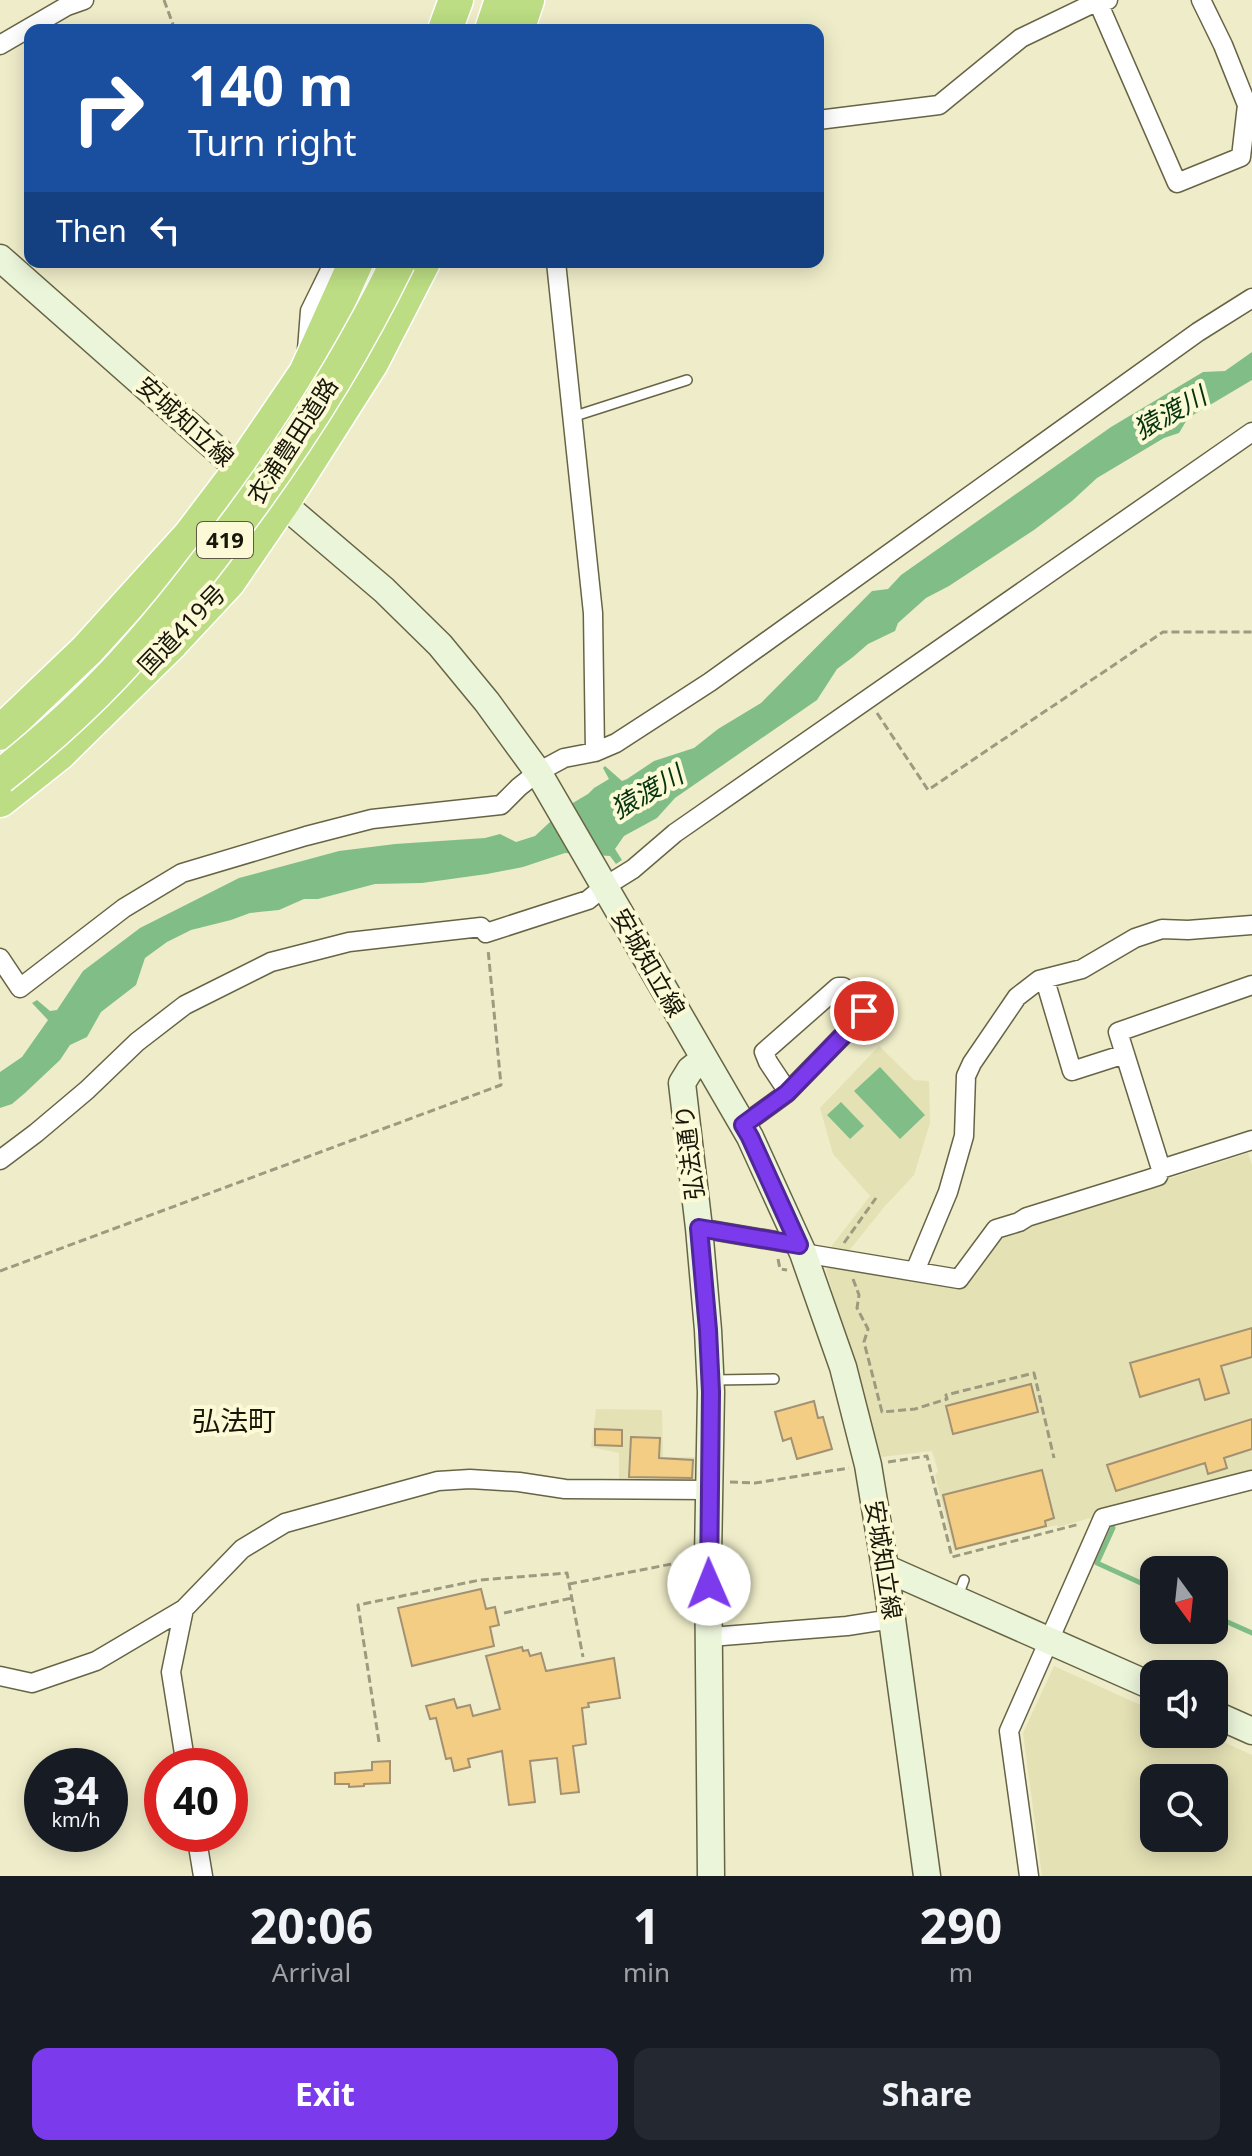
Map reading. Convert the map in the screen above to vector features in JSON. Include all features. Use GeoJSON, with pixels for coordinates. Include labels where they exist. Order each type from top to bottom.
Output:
{"type":"FeatureCollection","features":[{"type":"Feature","properties":{"kind":"highway"},"geometry":{"type":"LineString","coordinates":[[447,24],[456,0]]}},
{"type":"Feature","properties":{"kind":"highway"},"geometry":{"type":"LineString","coordinates":[[469,24],[478,0]]}},
{"type":"Feature","properties":{"kind":"highway"},"geometry":{"type":"LineString","coordinates":[[494,24],[502,0]]}},
{"type":"Feature","properties":{"kind":"highway"},"geometry":{"type":"LineString","coordinates":[[519,24],[527,0]]}},
{"type":"Feature","properties":{"kind":"highway","name":"419"},"geometry":{"type":"LineString","coordinates":[[0,733],[87,650],[190,536],[240,470],[306,373],[353,268]]}},
{"type":"Feature","properties":{"kind":"highway","name":"衣浦豊田道路"},"geometry":{"type":"LineString","coordinates":[[0,758],[135,628],[232,507],[329,359],[374,268]]}},
{"type":"Feature","properties":{"kind":"highway","name":"衣浦豊田道路"},"geometry":{"type":"LineString","coordinates":[[0,777],[35,750],[112,676],[253,505],[340,369],[395,268]]}},
{"type":"Feature","properties":{"kind":"highway","name":"国道419号"},"geometry":{"type":"LineString","coordinates":[[0,800],[58,754],[228,582],[371,363],[420,268]]}},
{"type":"Feature","properties":{"kind":"main road","name":"安城知立線"},"geometry":{"type":"LineString","coordinates":[[0,258],[240,470],[384,590],[440,645],[487,702],[540,777],[750,1137],[801,1249],[843,1367],[868,1465],[927,1876]]}},
{"type":"Feature","properties":{"kind":"main road","name":"弘法通り"},"geometry":{"type":"LineString","coordinates":[[704,1059],[690,1070],[682,1083],[699,1228],[700,1321],[710,1380],[711,1876]]}},
{"type":"Feature","properties":{"kind":"main road"},"geometry":{"type":"LineString","coordinates":[[885,1568],[960,1589],[1050,1641],[1140,1681]]}},
{"type":"Feature","properties":{"kind":"main road"},"geometry":{"type":"LineString","coordinates":[[1228,1720],[1252,1731]]}},
{"type":"Feature","properties":{"kind":"street"},"geometry":{"type":"LineString","coordinates":[[430,24],[439,0]]}},
{"type":"Feature","properties":{"kind":"street"},"geometry":{"type":"LineString","coordinates":[[824,119],[939,105],[1021,38],[1101,0],[1177,183],[1241,157],[1248,127],[1247,105],[1201,0]]}},
{"type":"Feature","properties":{"kind":"street"},"geometry":{"type":"LineString","coordinates":[[33,24],[68,2]]}},
{"type":"Feature","properties":{"kind":"street"},"geometry":{"type":"LineString","coordinates":[[0,45],[24,30]]}},
{"type":"Feature","properties":{"kind":"street"},"geometry":{"type":"LineString","coordinates":[[306,373],[310,311],[331,268]]}},
{"type":"Feature","properties":{"kind":"street"},"geometry":{"type":"LineString","coordinates":[[557,268],[593,613],[595,752]]}},
{"type":"Feature","properties":{"kind":"street"},"geometry":{"type":"LineString","coordinates":[[0,958],[20,988],[124,908],[182,873],[372,819],[501,805],[519,787],[540,777],[564,758],[595,752],[616,743],[710,682],[1198,332],[1252,298]]}},
{"type":"Feature","properties":{"kind":"street"},"geometry":{"type":"LineString","coordinates":[[0,1160],[87,1090],[137,1042],[185,1005],[271,962],[349,942],[481,927],[486,933],[588,900],[601,882],[633,869],[675,833],[1252,432]]}},
{"type":"Feature","properties":{"kind":"street"},"geometry":{"type":"LineString","coordinates":[[915,1271],[948,1192],[964,1136],[966,1076],[1017,997],[1039,980],[1082,969],[1135,938],[1162,929],[1252,925]]}},
{"type":"Feature","properties":{"kind":"street"},"geometry":{"type":"LineString","coordinates":[[1045,980],[1072,1071],[1125,1054]]}},
{"type":"Feature","properties":{"kind":"street"},"geometry":{"type":"LineString","coordinates":[[699,1228],[959,1279],[996,1229],[1158,1176],[1161,1169],[1118,1032],[1252,985]]}},
{"type":"Feature","properties":{"kind":"street"},"geometry":{"type":"LineString","coordinates":[[743,1125],[788,1092],[863,1015],[864,1011],[843,987],[838,987],[813,1007],[764,1052],[788,1092]]}},
{"type":"Feature","properties":{"kind":"street"},"geometry":{"type":"LineString","coordinates":[[1161,1169],[1251,1143]]}},
{"type":"Feature","properties":{"kind":"street"},"geometry":{"type":"LineString","coordinates":[[1029,1876],[1009,1731],[1103,1518],[1252,1480]]}},
{"type":"Feature","properties":{"kind":"street"},"geometry":{"type":"LineString","coordinates":[[0,1676],[32,1683],[96,1661],[184,1609],[242,1549],[285,1523],[438,1481],[519,1482],[565,1489],[709,1486]]}},
{"type":"Feature","properties":{"kind":"street"},"geometry":{"type":"LineString","coordinates":[[183,1748],[171,1672],[184,1609]]}},
{"type":"Feature","properties":{"kind":"street"},"geometry":{"type":"LineString","coordinates":[[710,1637],[847,1626],[892,1619]]}},
{"type":"Feature","properties":{"kind":"street"},"geometry":{"type":"LineString","coordinates":[[193,1876],[203,1876],[199,1852]]}},
{"type":"Feature","properties":{"kind":"lane"},"geometry":{"type":"LineString","coordinates":[[572,417],[687,380]]}},
{"type":"Feature","properties":{"kind":"lane"},"geometry":{"type":"LineString","coordinates":[[710,1380],[774,1379]]}},
{"type":"Feature","properties":{"kind":"path"},"geometry":{"type":"LineString","coordinates":[[164,0],[173,24]]}},
{"type":"Feature","properties":{"kind":"path"},"geometry":{"type":"LineString","coordinates":[[868,699],[928,790],[1163,632],[1252,632]]}},
{"type":"Feature","properties":{"kind":"path"},"geometry":{"type":"LineString","coordinates":[[0,1271],[501,1085],[486,933]]}},
{"type":"Feature","properties":{"kind":"path"},"geometry":{"type":"LineString","coordinates":[[849,1270],[859,1295],[857,1308],[868,1329],[864,1342],[882,1412],[915,1409],[947,1399],[946,1395],[1034,1373],[1054,1458]]}},
{"type":"Feature","properties":{"kind":"path"},"geometry":{"type":"LineString","coordinates":[[709,1486],[755,1483],[927,1456],[952,1557],[1103,1518]]}},
{"type":"Feature","properties":{"kind":"path"},"geometry":{"type":"LineString","coordinates":[[569,1584],[708,1557]]}},
{"type":"Feature","properties":{"kind":"path"},"geometry":{"type":"LineString","coordinates":[[379,1742],[358,1605],[480,1580],[567,1573],[583,1657]]}},
{"type":"Feature","properties":{"kind":"path"},"geometry":{"type":"LineString","coordinates":[[504,1613],[572,1598]]}},
{"type":"Feature","properties":{"kind":"shaded area"},"geometry":{"type":"Polygon","coordinates":[[[879,1046],[914,1080],[929,1081],[930,1123],[914,1175],[848,1252],[828,1251],[870,1196],[833,1154],[820,1108],[879,1046]]]}},
{"type":"Feature","properties":{"kind":"shaded area"},"geometry":{"type":"Polygon","coordinates":[[[1248,1153],[1252,1165],[1252,1473],[1058,1527],[954,1551],[932,1451],[881,1457],[826,1270],[830,1264],[857,1272],[960,1285],[996,1235],[1248,1153]]]}},
{"type":"Feature","properties":{"kind":"shaded area"},"geometry":{"type":"Polygon","coordinates":[[[596,1409],[662,1410],[663,1457],[697,1457],[698,1485],[619,1485],[619,1453],[591,1447],[596,1409]]]}},
{"type":"Feature","properties":{"kind":"shaded area"},"geometry":{"type":"Polygon","coordinates":[[[1054,1666],[1140,1705],[1140,1748],[1228,1748],[1228,1744],[1252,1755],[1252,1876],[1042,1876],[1023,1733],[1054,1666]]]}},
{"type":"Feature","properties":{"kind":"water","name":"猿渡川"},"geometry":{"type":"Polygon","coordinates":[[[1252,352],[1252,380],[1188,418],[1179,433],[1164,438],[1097,478],[1034,530],[926,598],[898,623],[895,631],[868,644],[837,669],[817,700],[675,798],[657,818],[624,836],[615,849],[622,860],[616,864],[610,856],[565,853],[523,867],[487,874],[422,883],[375,884],[318,899],[304,899],[279,910],[250,913],[191,930],[145,958],[136,985],[101,1012],[87,1037],[70,1045],[60,1060],[25,1093],[12,1104],[0,1108],[0,1072],[22,1057],[48,1020],[32,1003],[37,1000],[50,1011],[57,1010],[83,971],[140,928],[239,878],[339,851],[485,838],[500,834],[516,842],[535,836],[566,807],[609,779],[603,768],[605,766],[622,781],[654,761],[694,748],[761,703],[872,591],[888,589],[901,575],[1111,427],[1203,372],[1225,371],[1252,352]]]}},
{"type":"Feature","properties":{"kind":"water"},"geometry":{"type":"Polygon","coordinates":[[[880,1067],[925,1115],[900,1139],[854,1091],[880,1067]]]}},
{"type":"Feature","properties":{"kind":"water"},"geometry":{"type":"Polygon","coordinates":[[[841,1102],[864,1126],[850,1139],[827,1115],[841,1102]]]}},
{"type":"Feature","properties":{"kind":"building"},"geometry":{"type":"Polygon","coordinates":[[[1252,1328],[1252,1357],[1221,1366],[1229,1393],[1205,1400],[1199,1379],[1140,1397],[1130,1363],[1252,1328]]]}},
{"type":"Feature","properties":{"kind":"building"},"geometry":{"type":"Polygon","coordinates":[[[1031,1384],[1038,1412],[953,1434],[946,1406],[1031,1384]]]}},
{"type":"Feature","properties":{"kind":"building"},"geometry":{"type":"Polygon","coordinates":[[[814,1401],[818,1418],[823,1417],[832,1449],[797,1459],[791,1438],[783,1441],[775,1412],[814,1401]]]}},
{"type":"Feature","properties":{"kind":"building"},"geometry":{"type":"Polygon","coordinates":[[[1252,1419],[1252,1449],[1224,1458],[1227,1468],[1208,1474],[1205,1463],[1116,1491],[1107,1465],[1252,1419]]]}},
{"type":"Feature","properties":{"kind":"building"},"geometry":{"type":"Polygon","coordinates":[[[595,1429],[622,1430],[622,1446],[595,1445],[595,1429]]]}},
{"type":"Feature","properties":{"kind":"building"},"geometry":{"type":"Polygon","coordinates":[[[631,1437],[660,1438],[659,1458],[693,1460],[692,1478],[629,1477],[631,1437]]]}},
{"type":"Feature","properties":{"kind":"building"},"geometry":{"type":"Polygon","coordinates":[[[1042,1470],[1054,1518],[1045,1521],[1046,1526],[956,1549],[943,1495],[1042,1470]]]}},
{"type":"Feature","properties":{"kind":"building"},"geometry":{"type":"Polygon","coordinates":[[[481,1589],[486,1609],[495,1607],[499,1625],[490,1627],[494,1646],[412,1666],[398,1608],[481,1589]]]}},
{"type":"Feature","properties":{"kind":"building"},"geometry":{"type":"Polygon","coordinates":[[[522,1647],[523,1651],[528,1650],[530,1656],[541,1653],[546,1671],[614,1658],[620,1698],[588,1703],[589,1707],[582,1708],[586,1744],[573,1746],[579,1792],[561,1794],[557,1758],[530,1761],[535,1802],[509,1805],[502,1751],[468,1759],[470,1767],[454,1771],[451,1758],[446,1759],[436,1718],[430,1719],[426,1706],[454,1699],[457,1708],[470,1705],[473,1716],[500,1709],[486,1656],[522,1647]]]}},
{"type":"Feature","properties":{"kind":"building"},"geometry":{"type":"Polygon","coordinates":[[[390,1761],[390,1783],[349,1787],[349,1784],[335,1784],[335,1773],[372,1770],[372,1762],[390,1761]]]}},
{"type":"Feature","properties":{"kind":"waterway"},"geometry":{"type":"LineString","coordinates":[[1113,1528],[1097,1563],[1140,1583]]}},
{"type":"Feature","properties":{"kind":"waterway"},"geometry":{"type":"LineString","coordinates":[[1228,1622],[1252,1633]]}},
{"type":"Feature","properties":{"kind":"district","name":"弘法町"},"geometry":{"type":"Point","coordinates":[234,1421]}},
{"type":"Feature","properties":{"kind":"route"},"geometry":{"type":"LineString","coordinates":[[709,1584],[711,1392],[699,1228],[799,1245],[743,1125],[787,1093],[864,1011]]}}]}
